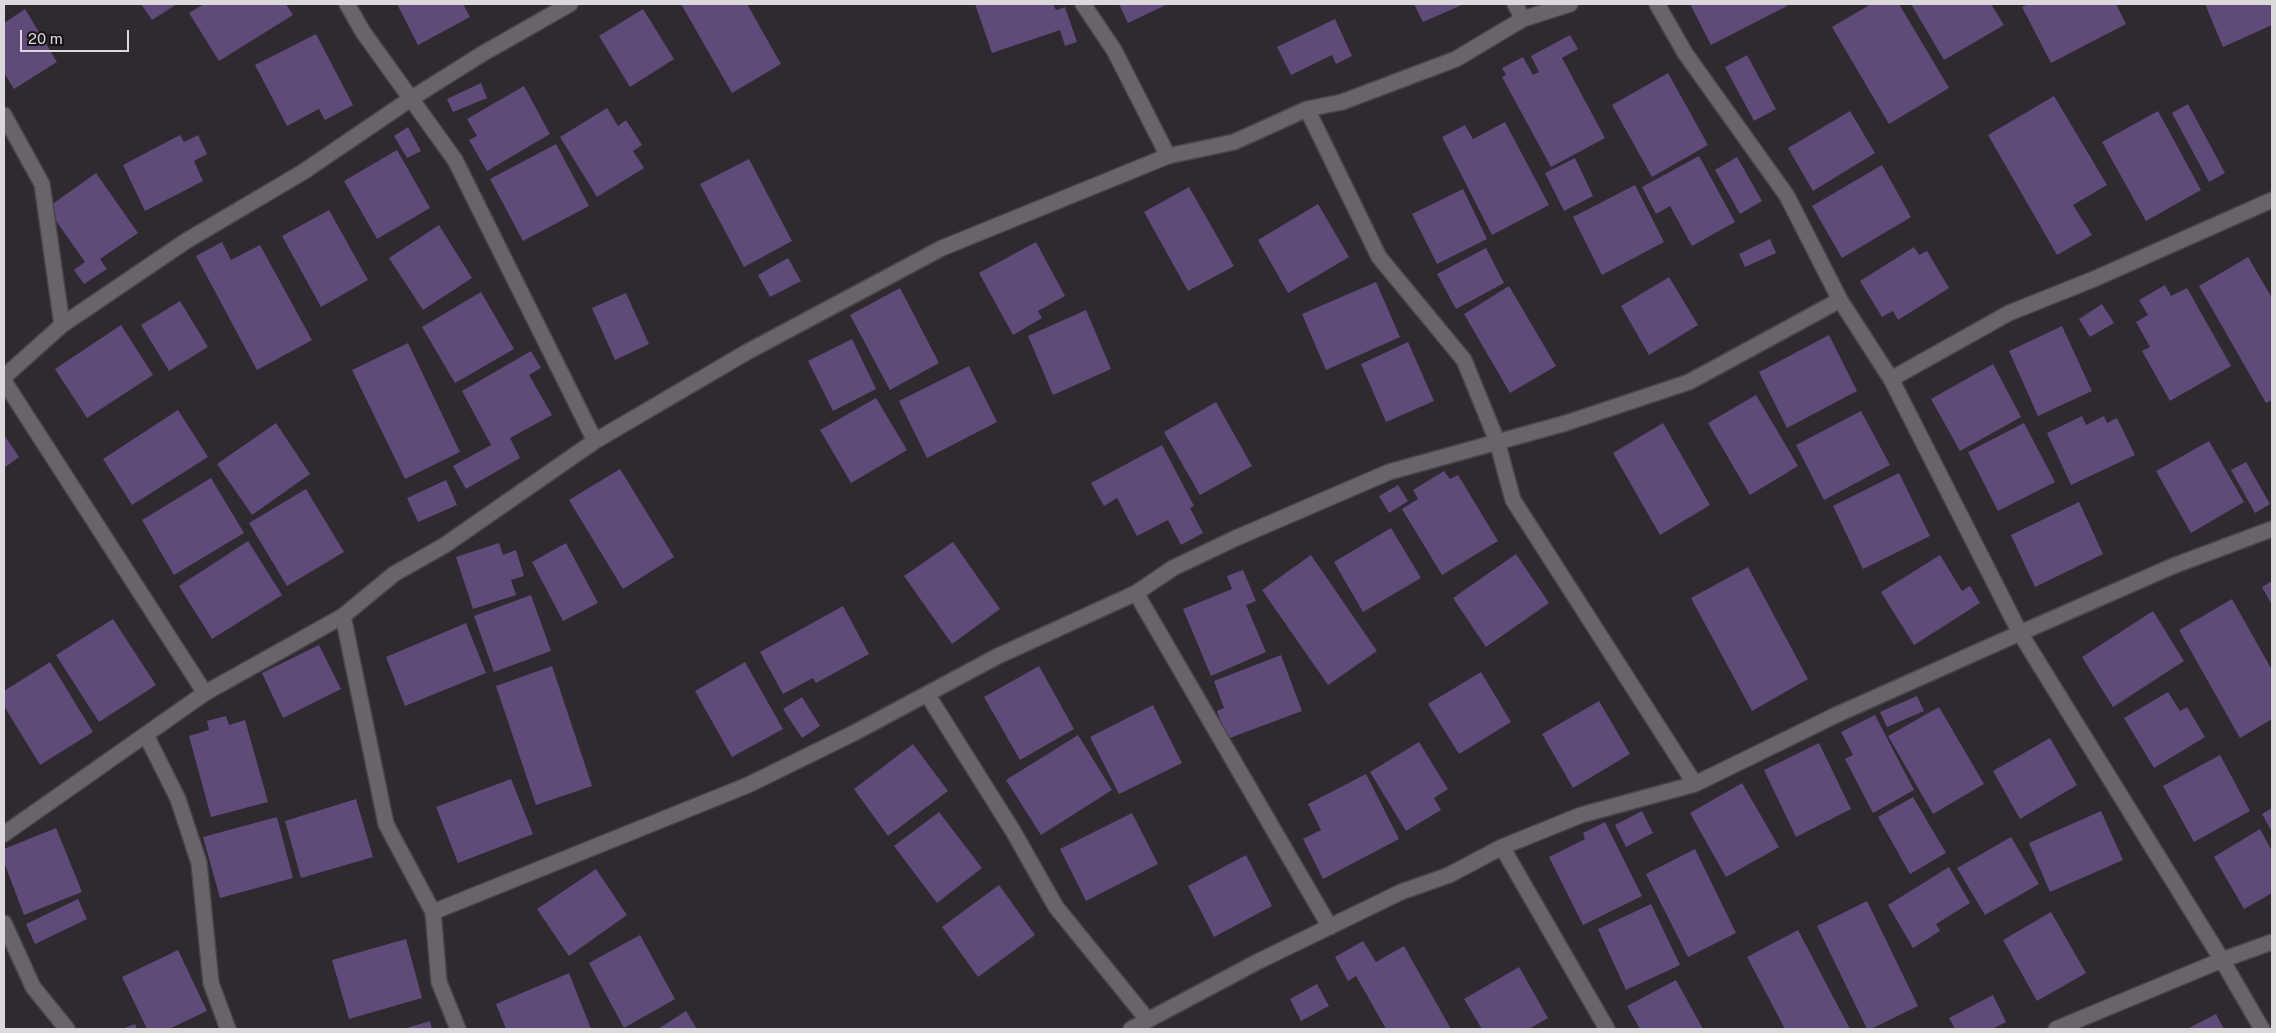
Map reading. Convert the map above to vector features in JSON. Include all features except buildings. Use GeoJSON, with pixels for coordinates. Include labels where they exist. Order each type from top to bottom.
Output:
{"type":"FeatureCollection","features":[{"type":"Feature","properties":{"kind":"street"},"geometry":{"type":"LineString","coordinates":[[347,4],[363,32],[455,160],[594,441]]}},
{"type":"Feature","properties":{"kind":"street"},"geometry":{"type":"LineString","coordinates":[[4,377],[62,325],[186,241],[303,172],[412,98],[482,54],[570,4]]}},
{"type":"Feature","properties":{"kind":"street"},"geometry":{"type":"LineString","coordinates":[[1083,4],[1114,50],[1168,156]]}},
{"type":"Feature","properties":{"kind":"street"},"geometry":{"type":"LineString","coordinates":[[1515,4],[1523,20]]}},
{"type":"Feature","properties":{"kind":"street"},"geometry":{"type":"LineString","coordinates":[[4,834],[205,693],[343,616],[394,574],[445,545],[594,441],[747,352],[942,248],[1168,156],[1234,142],[1307,109],[1342,102],[1456,59],[1523,20],[1570,4]]}},
{"type":"Feature","properties":{"kind":"street"},"geometry":{"type":"LineString","coordinates":[[1657,4],[1685,53],[1787,196],[1840,300],[1891,379],[2020,633],[2222,960],[2262,1029]]}},
{"type":"Feature","properties":{"kind":"street"},"geometry":{"type":"LineString","coordinates":[[1307,109],[1379,257],[1464,360],[1497,441],[1513,500],[1695,784]]}},
{"type":"Feature","properties":{"kind":"street"},"geometry":{"type":"LineString","coordinates":[[4,115],[42,184],[62,325]]}},
{"type":"Feature","properties":{"kind":"street"},"geometry":{"type":"LineString","coordinates":[[1891,379],[2009,313],[2094,279],[2272,200]]}},
{"type":"Feature","properties":{"kind":"street"},"geometry":{"type":"LineString","coordinates":[[433,912],[748,786],[998,656],[1136,593],[1174,568],[1236,538],[1389,472],[1566,423],[1688,382],[1840,300]]}},
{"type":"Feature","properties":{"kind":"street"},"geometry":{"type":"LineString","coordinates":[[4,381],[205,693]]}},
{"type":"Feature","properties":{"kind":"street"},"geometry":{"type":"LineString","coordinates":[[1131,1029],[1259,961],[1401,892],[1449,875],[1502,847],[1581,815],[1695,784],[1836,715],[2020,633],[2173,566],[2272,529]]}},
{"type":"Feature","properties":{"kind":"street"},"geometry":{"type":"LineString","coordinates":[[1136,593],[1330,927]]}},
{"type":"Feature","properties":{"kind":"street"},"geometry":{"type":"LineString","coordinates":[[343,616],[386,824],[433,912],[438,982],[458,1029]]}},
{"type":"Feature","properties":{"kind":"street"},"geometry":{"type":"LineString","coordinates":[[927,694],[1013,831],[1056,907],[1148,1019]]}},
{"type":"Feature","properties":{"kind":"street"},"geometry":{"type":"LineString","coordinates":[[146,735],[178,799],[199,863],[212,983],[228,1029]]}},
{"type":"Feature","properties":{"kind":"street"},"geometry":{"type":"LineString","coordinates":[[1502,847],[1607,1029]]}},
{"type":"Feature","properties":{"kind":"street"},"geometry":{"type":"LineString","coordinates":[[4,923],[33,987],[67,1029]]}},
{"type":"Feature","properties":{"kind":"street"},"geometry":{"type":"LineString","coordinates":[[2056,1029],[2222,960],[2272,942]]}}]}
